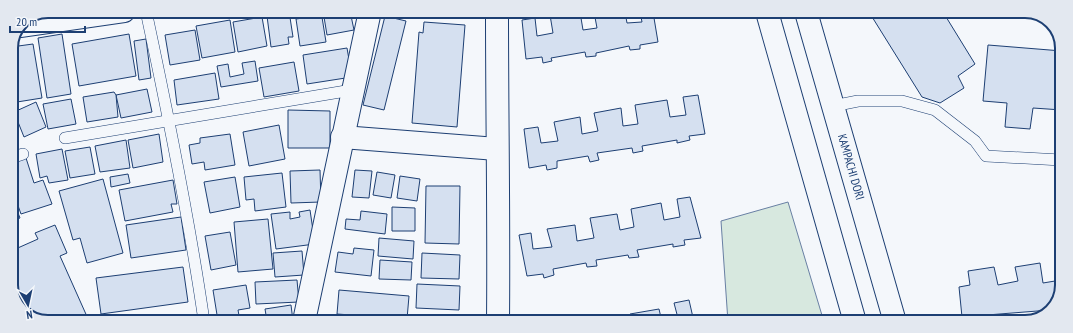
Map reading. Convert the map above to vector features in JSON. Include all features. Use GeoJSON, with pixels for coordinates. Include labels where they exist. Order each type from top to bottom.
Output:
{"type":"FeatureCollection","features":[{"type":"Feature","properties":{"kind":"street"},"geometry":{"type":"LineString","coordinates":[[29,25],[75,18]]}},
{"type":"Feature","properties":{"kind":"street"},"geometry":{"type":"LineString","coordinates":[[305,315],[368,18]]}},
{"type":"Feature","properties":{"kind":"street"},"geometry":{"type":"LineString","coordinates":[[497,18],[497,149],[499,197],[498,315]]}},
{"type":"Feature","properties":{"kind":"street"},"geometry":{"type":"LineString","coordinates":[[769,18],[854,315]]}},
{"type":"Feature","properties":{"kind":"street","name":"KAMPACHI DORI"},"geometry":{"type":"LineString","coordinates":[[808,18],[893,315]]}},
{"type":"Feature","properties":{"kind":"street"},"geometry":{"type":"LineString","coordinates":[[342,137],[497,149]]}},
{"type":"Feature","properties":{"kind":"lane"},"geometry":{"type":"LineString","coordinates":[[148,18],[170,121],[193,245],[203,315]]}},
{"type":"Feature","properties":{"kind":"lane"},"geometry":{"type":"LineString","coordinates":[[65,138],[352,90]]}},
{"type":"Feature","properties":{"kind":"lane"},"geometry":{"type":"LineString","coordinates":[[833,106],[858,101],[902,101],[936,110],[975,141],[986,156],[1055,160]]}},
{"type":"Feature","properties":{"kind":"lane"},"geometry":{"type":"LineString","coordinates":[[18,155],[22,154]]}},
{"type":"Feature","properties":{"kind":"shaded area"},"geometry":{"type":"Polygon","coordinates":[[[788,202],[822,315],[728,315],[721,221],[788,202]]]}},
{"type":"Feature","properties":{"kind":"building"},"geometry":{"type":"Polygon","coordinates":[[[262,18],[267,46],[238,52],[233,22],[262,18]]]}},
{"type":"Feature","properties":{"kind":"building"},"geometry":{"type":"Polygon","coordinates":[[[267,18],[290,18],[293,37],[288,37],[289,44],[271,47],[267,18]]]}},
{"type":"Feature","properties":{"kind":"building"},"geometry":{"type":"Polygon","coordinates":[[[322,18],[326,42],[300,46],[296,19],[322,18]]]}},
{"type":"Feature","properties":{"kind":"building"},"geometry":{"type":"Polygon","coordinates":[[[324,18],[351,18],[354,30],[327,35],[324,18]]]}},
{"type":"Feature","properties":{"kind":"building"},"geometry":{"type":"Polygon","coordinates":[[[385,18],[393,18],[406,21],[384,110],[363,105],[385,18]]]}},
{"type":"Feature","properties":{"kind":"building"},"geometry":{"type":"Polygon","coordinates":[[[535,18],[537,36],[553,33],[550,18],[581,18],[583,30],[597,28],[595,18],[626,18],[627,23],[642,22],[641,18],[654,18],[658,42],[640,45],[640,49],[630,50],[629,46],[596,53],[596,56],[586,57],[585,52],[551,58],[552,61],[543,63],[542,57],[526,59],[522,20],[535,18]]]}},
{"type":"Feature","properties":{"kind":"building"},"geometry":{"type":"Polygon","coordinates":[[[873,18],[947,18],[975,64],[958,76],[964,88],[940,103],[922,97],[873,18]]]}},
{"type":"Feature","properties":{"kind":"building"},"geometry":{"type":"Polygon","coordinates":[[[230,20],[235,52],[202,58],[196,26],[230,20]]]}},
{"type":"Feature","properties":{"kind":"building"},"geometry":{"type":"Polygon","coordinates":[[[424,22],[465,25],[457,127],[412,123],[419,32],[423,33],[424,22]]]}},
{"type":"Feature","properties":{"kind":"building"},"geometry":{"type":"Polygon","coordinates":[[[195,30],[200,60],[170,65],[165,35],[195,30]]]}},
{"type":"Feature","properties":{"kind":"building"},"geometry":{"type":"Polygon","coordinates":[[[62,34],[71,94],[47,98],[38,38],[62,34]]]}},
{"type":"Feature","properties":{"kind":"building"},"geometry":{"type":"Polygon","coordinates":[[[129,34],[136,76],[79,86],[72,44],[129,34]]]}},
{"type":"Feature","properties":{"kind":"building"},"geometry":{"type":"Polygon","coordinates":[[[146,39],[151,78],[139,80],[134,41],[146,39]]]}},
{"type":"Feature","properties":{"kind":"building"},"geometry":{"type":"Polygon","coordinates":[[[33,44],[42,98],[18,102],[18,46],[33,44]]]}},
{"type":"Feature","properties":{"kind":"building"},"geometry":{"type":"Polygon","coordinates":[[[988,45],[1055,50],[1055,110],[1033,108],[1030,129],[1005,127],[1007,103],[983,101],[988,45]]]}},
{"type":"Feature","properties":{"kind":"building"},"geometry":{"type":"Polygon","coordinates":[[[347,48],[352,77],[307,84],[303,55],[347,48]]]}},
{"type":"Feature","properties":{"kind":"building"},"geometry":{"type":"Polygon","coordinates":[[[255,61],[258,81],[221,87],[217,66],[228,64],[230,77],[244,74],[242,63],[255,61]]]}},
{"type":"Feature","properties":{"kind":"building"},"geometry":{"type":"Polygon","coordinates":[[[294,62],[299,91],[264,97],[259,68],[294,62]]]}},
{"type":"Feature","properties":{"kind":"building"},"geometry":{"type":"Polygon","coordinates":[[[215,73],[219,99],[177,105],[174,80],[215,73]]]}},
{"type":"Feature","properties":{"kind":"building"},"geometry":{"type":"Polygon","coordinates":[[[147,89],[152,112],[121,118],[116,95],[147,89]]]}},
{"type":"Feature","properties":{"kind":"building"},"geometry":{"type":"Polygon","coordinates":[[[114,92],[116,95],[118,117],[87,122],[83,97],[114,92]]]}},
{"type":"Feature","properties":{"kind":"building"},"geometry":{"type":"Polygon","coordinates":[[[698,95],[705,134],[689,136],[690,140],[677,143],[677,140],[642,146],[643,151],[633,153],[632,148],[597,153],[599,160],[590,162],[588,156],[557,161],[557,168],[547,170],[546,165],[529,168],[524,129],[538,127],[541,143],[558,141],[554,122],[580,117],[582,134],[598,131],[594,113],[621,108],[623,126],[638,124],[635,105],[667,100],[670,117],[686,115],[683,97],[698,95]]]}},
{"type":"Feature","properties":{"kind":"building"},"geometry":{"type":"Polygon","coordinates":[[[71,99],[76,124],[48,129],[43,104],[71,99]]]}},
{"type":"Feature","properties":{"kind":"building"},"geometry":{"type":"Polygon","coordinates":[[[36,102],[46,127],[24,137],[18,122],[18,110],[36,102]]]}},
{"type":"Feature","properties":{"kind":"building"},"geometry":{"type":"Polygon","coordinates":[[[288,110],[330,111],[330,148],[288,148],[288,110]]]}},
{"type":"Feature","properties":{"kind":"building"},"geometry":{"type":"Polygon","coordinates":[[[279,125],[285,159],[249,166],[243,132],[279,125]]]}},
{"type":"Feature","properties":{"kind":"building"},"geometry":{"type":"Polygon","coordinates":[[[159,134],[163,162],[133,168],[128,140],[159,134]]]}},
{"type":"Feature","properties":{"kind":"building"},"geometry":{"type":"Polygon","coordinates":[[[230,134],[235,165],[205,170],[204,162],[192,164],[189,145],[200,143],[200,138],[230,134]]]}},
{"type":"Feature","properties":{"kind":"building"},"geometry":{"type":"Polygon","coordinates":[[[126,140],[130,168],[100,172],[95,146],[126,140]]]}},
{"type":"Feature","properties":{"kind":"building"},"geometry":{"type":"Polygon","coordinates":[[[90,147],[95,174],[70,178],[65,151],[90,147]]]}},
{"type":"Feature","properties":{"kind":"building"},"geometry":{"type":"Polygon","coordinates":[[[62,149],[68,180],[49,183],[47,176],[40,178],[36,154],[62,149]]]}},
{"type":"Feature","properties":{"kind":"building"},"geometry":{"type":"Polygon","coordinates":[[[26,158],[34,183],[43,180],[52,204],[21,214],[18,206],[18,161],[26,158]]]}},
{"type":"Feature","properties":{"kind":"building"},"geometry":{"type":"Polygon","coordinates":[[[320,170],[321,202],[291,203],[290,171],[320,170]]]}},
{"type":"Feature","properties":{"kind":"building"},"geometry":{"type":"Polygon","coordinates":[[[355,170],[372,171],[369,198],[352,197],[355,170]]]}},
{"type":"Feature","properties":{"kind":"building"},"geometry":{"type":"Polygon","coordinates":[[[377,172],[395,175],[391,198],[373,195],[377,172]]]}},
{"type":"Feature","properties":{"kind":"building"},"geometry":{"type":"Polygon","coordinates":[[[282,173],[286,207],[255,211],[254,199],[246,200],[244,177],[282,173]]]}},
{"type":"Feature","properties":{"kind":"building"},"geometry":{"type":"Polygon","coordinates":[[[128,174],[130,183],[111,187],[110,177],[128,174]]]}},
{"type":"Feature","properties":{"kind":"building"},"geometry":{"type":"Polygon","coordinates":[[[400,176],[420,179],[417,201],[397,198],[400,176]]]}},
{"type":"Feature","properties":{"kind":"building"},"geometry":{"type":"Polygon","coordinates":[[[235,177],[240,207],[210,213],[204,182],[235,177]]]}},
{"type":"Feature","properties":{"kind":"building"},"geometry":{"type":"Polygon","coordinates":[[[103,179],[123,253],[87,263],[80,238],[73,240],[59,191],[103,179]]]}},
{"type":"Feature","properties":{"kind":"building"},"geometry":{"type":"Polygon","coordinates":[[[173,180],[177,204],[171,204],[173,212],[125,221],[119,190],[173,180]]]}},
{"type":"Feature","properties":{"kind":"building"},"geometry":{"type":"Polygon","coordinates":[[[426,186],[460,186],[459,244],[425,243],[426,186]]]}},
{"type":"Feature","properties":{"kind":"building"},"geometry":{"type":"Polygon","coordinates":[[[690,197],[701,238],[684,240],[685,245],[673,247],[673,244],[637,250],[639,257],[629,258],[628,255],[596,260],[597,266],[587,267],[586,263],[553,269],[554,275],[544,278],[543,274],[527,276],[519,235],[531,233],[533,249],[552,247],[547,229],[575,225],[577,241],[594,238],[590,218],[617,214],[620,230],[634,227],[631,209],[661,203],[664,220],[680,217],[677,199],[690,197]]]}},
{"type":"Feature","properties":{"kind":"building"},"geometry":{"type":"Polygon","coordinates":[[[392,207],[415,208],[415,231],[392,231],[392,207]]]}},
{"type":"Feature","properties":{"kind":"building"},"geometry":{"type":"Polygon","coordinates":[[[310,210],[315,244],[276,249],[271,214],[290,212],[290,219],[300,217],[299,212],[310,210]]]}},
{"type":"Feature","properties":{"kind":"building"},"geometry":{"type":"Polygon","coordinates":[[[361,211],[387,214],[385,234],[345,229],[346,219],[360,220],[361,211]]]}},
{"type":"Feature","properties":{"kind":"building"},"geometry":{"type":"Polygon","coordinates":[[[181,217],[186,250],[131,258],[126,225],[181,217]]]}},
{"type":"Feature","properties":{"kind":"building"},"geometry":{"type":"Polygon","coordinates":[[[268,219],[273,269],[238,272],[234,222],[268,219]]]}},
{"type":"Feature","properties":{"kind":"building"},"geometry":{"type":"Polygon","coordinates":[[[55,225],[67,253],[60,256],[86,315],[40,314],[25,305],[20,297],[18,287],[18,248],[38,239],[35,233],[55,225]]]}},
{"type":"Feature","properties":{"kind":"building"},"geometry":{"type":"Polygon","coordinates":[[[230,232],[236,265],[211,270],[205,236],[230,232]]]}},
{"type":"Feature","properties":{"kind":"building"},"geometry":{"type":"Polygon","coordinates":[[[379,238],[414,241],[413,259],[378,256],[379,238]]]}},
{"type":"Feature","properties":{"kind":"building"},"geometry":{"type":"Polygon","coordinates":[[[354,248],[374,250],[371,276],[335,272],[338,252],[353,254],[354,248]]]}},
{"type":"Feature","properties":{"kind":"building"},"geometry":{"type":"Polygon","coordinates":[[[302,251],[304,275],[275,277],[273,253],[302,251]]]}},
{"type":"Feature","properties":{"kind":"building"},"geometry":{"type":"Polygon","coordinates":[[[422,253],[460,255],[459,279],[421,278],[422,253]]]}},
{"type":"Feature","properties":{"kind":"building"},"geometry":{"type":"Polygon","coordinates":[[[380,260],[412,262],[411,280],[379,279],[380,260]]]}},
{"type":"Feature","properties":{"kind":"building"},"geometry":{"type":"Polygon","coordinates":[[[1040,263],[1043,283],[1055,281],[1052,298],[1043,309],[1040,311],[987,315],[962,315],[959,287],[970,285],[968,271],[994,267],[998,285],[1018,281],[1015,267],[1040,263]]]}},
{"type":"Feature","properties":{"kind":"building"},"geometry":{"type":"Polygon","coordinates":[[[183,267],[188,302],[101,314],[96,278],[183,267]]]}},
{"type":"Feature","properties":{"kind":"building"},"geometry":{"type":"Polygon","coordinates":[[[297,280],[299,302],[256,304],[255,282],[297,280]]]}},
{"type":"Feature","properties":{"kind":"building"},"geometry":{"type":"Polygon","coordinates":[[[417,284],[460,286],[459,310],[416,308],[417,284]]]}},
{"type":"Feature","properties":{"kind":"building"},"geometry":{"type":"Polygon","coordinates":[[[246,285],[250,308],[238,310],[239,315],[217,315],[213,290],[246,285]]]}},
{"type":"Feature","properties":{"kind":"building"},"geometry":{"type":"Polygon","coordinates":[[[339,290],[409,296],[407,315],[337,314],[339,290]]]}},
{"type":"Feature","properties":{"kind":"building"},"geometry":{"type":"Polygon","coordinates":[[[689,300],[692,315],[677,315],[674,303],[689,300]]]}},
{"type":"Feature","properties":{"kind":"building"},"geometry":{"type":"Polygon","coordinates":[[[291,305],[292,315],[266,315],[265,309],[291,305]]]}},
{"type":"Feature","properties":{"kind":"building"},"geometry":{"type":"Polygon","coordinates":[[[659,309],[660,315],[630,315],[659,309]]]}}]}
